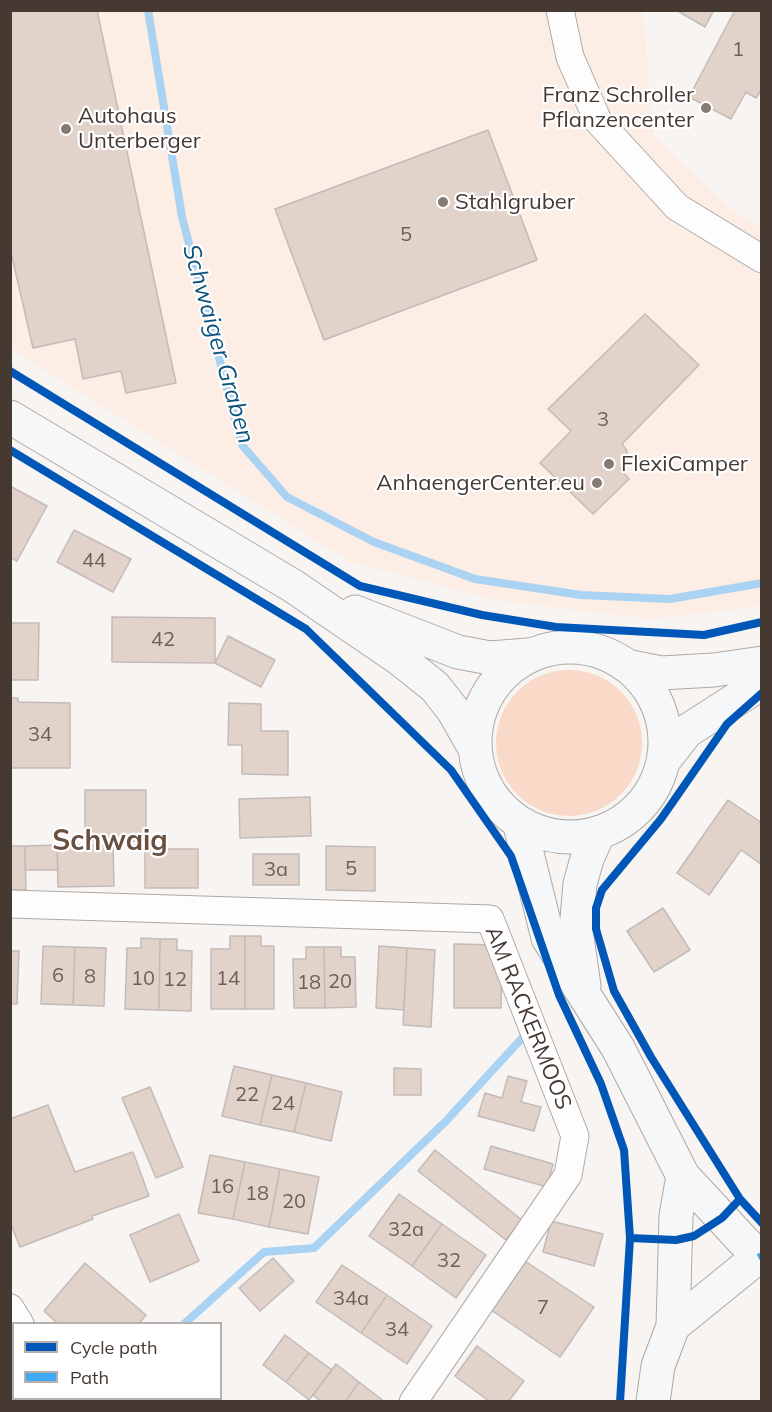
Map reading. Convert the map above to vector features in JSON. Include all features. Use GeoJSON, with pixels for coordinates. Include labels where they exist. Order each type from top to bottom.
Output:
{"type":"FeatureCollection","features":[{"type":"Feature","properties":{"kind":"main road"},"geometry":{"type":"LineString","coordinates":[[10,417],[293,586],[400,659],[435,687],[453,710],[473,745],[480,777],[496,804],[520,825],[545,835],[572,839],[598,834],[629,818],[652,792],[665,759],[687,731],[762,683]]}},
{"type":"Feature","properties":{"kind":"main road"},"geometry":{"type":"LineString","coordinates":[[293,586],[458,652],[490,658],[528,655],[563,646],[599,650],[631,667],[661,673],[714,670],[762,663]]}},
{"type":"Feature","properties":{"kind":"main road"},"geometry":{"type":"LineString","coordinates":[[473,745],[479,709],[498,677],[528,655]]}},
{"type":"Feature","properties":{"kind":"main road"},"geometry":{"type":"LineString","coordinates":[[631,667],[653,693],[665,725],[665,759]]}},
{"type":"Feature","properties":{"kind":"main road"},"geometry":{"type":"LineString","coordinates":[[520,825],[548,938],[618,1048],[683,1176],[760,1259],[673,1326]]}},
{"type":"Feature","properties":{"kind":"main road"},"geometry":{"type":"LineString","coordinates":[[586,997],[576,930],[580,884],[587,859],[598,834]]}},
{"type":"Feature","properties":{"kind":"main road"},"geometry":{"type":"LineString","coordinates":[[653,1401],[658,1366],[673,1326],[676,1216],[683,1176]]}},
{"type":"Feature","properties":{"kind":"street"},"geometry":{"type":"LineString","coordinates":[[560,10],[570,57],[598,120],[677,207],[762,259]]}},
{"type":"Feature","properties":{"kind":"street","name":"AM RACKERMOOS"},"geometry":{"type":"LineString","coordinates":[[10,904],[490,919],[575,1136],[568,1175],[413,1401]]}},
{"type":"Feature","properties":{"kind":"street"},"geometry":{"type":"LineString","coordinates":[[10,1308],[19,1322]]}},
{"type":"Feature","properties":{"kind":"shaded area"},"geometry":{"type":"Polygon","coordinates":[[[10,11],[643,11],[653,134],[731,210],[761,227],[761,606],[651,619],[494,600],[349,561],[11,349],[10,11]]]}},
{"type":"Feature","properties":{"kind":"shaded area"},"geometry":{"type":"Polygon","coordinates":[[[569,670],[597,676],[620,692],[636,715],[642,743],[636,771],[620,794],[597,810],[569,816],[541,810],[518,794],[502,771],[496,743],[502,715],[518,692],[541,676],[569,670]]]}},
{"type":"Feature","properties":{"kind":"shaded area"},"geometry":{"type":"Polygon","coordinates":[[[11,1335],[12,1400],[65,1401],[11,1401],[11,1335]]]}},
{"type":"Feature","properties":{"kind":"building","name":"Autohaus Unterberger"},"geometry":{"type":"Polygon","coordinates":[[[10,10],[97,10],[176,383],[126,393],[121,371],[83,379],[75,339],[33,348],[10,248],[10,10]]]}},
{"type":"Feature","properties":{"kind":"building"},"geometry":{"type":"Polygon","coordinates":[[[676,10],[714,10],[705,27],[676,10]]]}},
{"type":"Feature","properties":{"kind":"building"},"geometry":{"type":"Polygon","coordinates":[[[735,10],[762,10],[762,89],[756,98],[746,92],[731,119],[689,97],[735,10]]]}},
{"type":"Feature","properties":{"kind":"building"},"geometry":{"type":"Polygon","coordinates":[[[488,130],[537,260],[324,340],[275,209],[488,130]]]}},
{"type":"Feature","properties":{"kind":"building"},"geometry":{"type":"Polygon","coordinates":[[[645,314],[699,365],[622,444],[627,451],[627,461],[620,469],[629,479],[593,514],[540,463],[571,431],[548,409],[645,314]]]}},
{"type":"Feature","properties":{"kind":"building"},"geometry":{"type":"Polygon","coordinates":[[[10,486],[47,506],[17,561],[10,557],[10,486]]]}},
{"type":"Feature","properties":{"kind":"building"},"geometry":{"type":"Polygon","coordinates":[[[74,530],[131,559],[113,592],[57,562],[74,530]]]}},
{"type":"Feature","properties":{"kind":"building"},"geometry":{"type":"Polygon","coordinates":[[[112,617],[215,618],[215,663],[112,662],[112,617]]]}},
{"type":"Feature","properties":{"kind":"building"},"geometry":{"type":"Polygon","coordinates":[[[10,623],[39,623],[38,680],[10,680],[10,623]]]}},
{"type":"Feature","properties":{"kind":"building"},"geometry":{"type":"Polygon","coordinates":[[[228,636],[275,660],[261,687],[215,663],[228,636]]]}},
{"type":"Feature","properties":{"kind":"building"},"geometry":{"type":"Polygon","coordinates":[[[10,698],[18,698],[18,702],[70,703],[70,768],[10,768],[10,698]]]}},
{"type":"Feature","properties":{"kind":"building"},"geometry":{"type":"Polygon","coordinates":[[[229,703],[261,704],[261,731],[288,731],[288,775],[242,774],[242,745],[228,745],[229,703]]]}},
{"type":"Feature","properties":{"kind":"building"},"geometry":{"type":"Polygon","coordinates":[[[85,790],[146,790],[146,841],[85,841],[85,790]]]}},
{"type":"Feature","properties":{"kind":"building"},"geometry":{"type":"Polygon","coordinates":[[[310,797],[311,836],[240,838],[239,799],[310,797]]]}},
{"type":"Feature","properties":{"kind":"building"},"geometry":{"type":"Polygon","coordinates":[[[728,800],[762,823],[762,865],[741,850],[709,895],[677,873],[728,800]]]}},
{"type":"Feature","properties":{"kind":"building"},"geometry":{"type":"Polygon","coordinates":[[[57,845],[113,845],[114,886],[58,887],[57,845]]]}},
{"type":"Feature","properties":{"kind":"building"},"geometry":{"type":"Polygon","coordinates":[[[57,845],[58,870],[25,870],[25,846],[57,845]]]}},
{"type":"Feature","properties":{"kind":"building"},"geometry":{"type":"Polygon","coordinates":[[[10,846],[25,846],[26,890],[10,890],[10,846]]]}},
{"type":"Feature","properties":{"kind":"building"},"geometry":{"type":"Polygon","coordinates":[[[326,846],[375,847],[375,891],[326,890],[326,846]]]}},
{"type":"Feature","properties":{"kind":"building"},"geometry":{"type":"Polygon","coordinates":[[[145,849],[198,849],[198,888],[145,888],[145,849]]]}},
{"type":"Feature","properties":{"kind":"building"},"geometry":{"type":"Polygon","coordinates":[[[253,854],[299,854],[299,885],[253,885],[253,854]]]}},
{"type":"Feature","properties":{"kind":"building"},"geometry":{"type":"Polygon","coordinates":[[[663,908],[690,950],[654,972],[627,931],[663,908]]]}},
{"type":"Feature","properties":{"kind":"building"},"geometry":{"type":"Polygon","coordinates":[[[230,936],[245,936],[245,1009],[211,1009],[211,949],[230,949],[230,936]]]}},
{"type":"Feature","properties":{"kind":"building"},"geometry":{"type":"Polygon","coordinates":[[[245,936],[261,936],[261,946],[274,946],[274,1009],[245,1009],[245,936]]]}},
{"type":"Feature","properties":{"kind":"building"},"geometry":{"type":"Polygon","coordinates":[[[141,938],[160,939],[159,1010],[125,1009],[127,948],[141,948],[141,938]]]}},
{"type":"Feature","properties":{"kind":"building"},"geometry":{"type":"Polygon","coordinates":[[[160,939],[177,939],[177,950],[192,951],[191,1011],[159,1010],[160,939]]]}},
{"type":"Feature","properties":{"kind":"building"},"geometry":{"type":"Polygon","coordinates":[[[454,944],[502,945],[501,1008],[454,1008],[454,944]]]}},
{"type":"Feature","properties":{"kind":"building"},"geometry":{"type":"Polygon","coordinates":[[[43,946],[75,947],[73,1005],[41,1004],[43,946]]]}},
{"type":"Feature","properties":{"kind":"building"},"geometry":{"type":"Polygon","coordinates":[[[379,946],[407,948],[404,1010],[376,1008],[379,946]]]}},
{"type":"Feature","properties":{"kind":"building"},"geometry":{"type":"Polygon","coordinates":[[[75,947],[106,948],[104,1006],[73,1005],[75,947]]]}},
{"type":"Feature","properties":{"kind":"building"},"geometry":{"type":"Polygon","coordinates":[[[306,947],[324,947],[325,1008],[294,1008],[293,959],[306,959],[306,947]]]}},
{"type":"Feature","properties":{"kind":"building"},"geometry":{"type":"Polygon","coordinates":[[[324,947],[341,947],[341,957],[355,957],[356,1007],[325,1008],[324,947]]]}},
{"type":"Feature","properties":{"kind":"building"},"geometry":{"type":"Polygon","coordinates":[[[407,948],[435,950],[431,1027],[403,1025],[407,948]]]}},
{"type":"Feature","properties":{"kind":"building"},"geometry":{"type":"Polygon","coordinates":[[[10,951],[19,951],[17,1004],[10,1004],[10,951]]]}},
{"type":"Feature","properties":{"kind":"building"},"geometry":{"type":"Polygon","coordinates":[[[234,1066],[272,1075],[260,1125],[222,1116],[234,1066]]]}},
{"type":"Feature","properties":{"kind":"building"},"geometry":{"type":"Polygon","coordinates":[[[394,1068],[421,1069],[421,1095],[394,1095],[394,1068]]]}},
{"type":"Feature","properties":{"kind":"building"},"geometry":{"type":"Polygon","coordinates":[[[272,1075],[306,1083],[294,1132],[260,1125],[272,1075]]]}},
{"type":"Feature","properties":{"kind":"building"},"geometry":{"type":"Polygon","coordinates":[[[508,1076],[527,1081],[521,1102],[541,1107],[534,1131],[478,1116],[485,1093],[502,1098],[508,1076]]]}},
{"type":"Feature","properties":{"kind":"building"},"geometry":{"type":"Polygon","coordinates":[[[306,1083],[342,1092],[331,1141],[294,1132],[306,1083]]]}},
{"type":"Feature","properties":{"kind":"building"},"geometry":{"type":"Polygon","coordinates":[[[150,1087],[183,1167],[156,1178],[122,1098],[150,1087]]]}},
{"type":"Feature","properties":{"kind":"building"},"geometry":{"type":"Polygon","coordinates":[[[48,1105],[75,1172],[133,1152],[149,1196],[92,1216],[93,1219],[20,1247],[10,1222],[10,1119],[48,1105]]]}},
{"type":"Feature","properties":{"kind":"building"},"geometry":{"type":"Polygon","coordinates":[[[491,1146],[553,1164],[547,1187],[484,1169],[491,1146]]]}},
{"type":"Feature","properties":{"kind":"building"},"geometry":{"type":"Polygon","coordinates":[[[435,1150],[522,1220],[506,1240],[418,1171],[435,1150]]]}},
{"type":"Feature","properties":{"kind":"building"},"geometry":{"type":"Polygon","coordinates":[[[210,1155],[245,1162],[233,1219],[198,1213],[210,1155]]]}},
{"type":"Feature","properties":{"kind":"building"},"geometry":{"type":"Polygon","coordinates":[[[245,1162],[280,1169],[269,1227],[233,1219],[245,1162]]]}},
{"type":"Feature","properties":{"kind":"building"},"geometry":{"type":"Polygon","coordinates":[[[280,1169],[319,1177],[308,1234],[269,1227],[280,1169]]]}},
{"type":"Feature","properties":{"kind":"building"},"geometry":{"type":"Polygon","coordinates":[[[399,1194],[442,1224],[412,1266],[369,1236],[399,1194]]]}},
{"type":"Feature","properties":{"kind":"building"},"geometry":{"type":"Polygon","coordinates":[[[179,1214],[199,1261],[150,1282],[130,1235],[179,1214]]]}},
{"type":"Feature","properties":{"kind":"building"},"geometry":{"type":"Polygon","coordinates":[[[551,1221],[603,1234],[594,1266],[543,1252],[551,1221]]]}},
{"type":"Feature","properties":{"kind":"building"},"geometry":{"type":"Polygon","coordinates":[[[442,1224],[486,1255],[456,1298],[412,1266],[442,1224]]]}},
{"type":"Feature","properties":{"kind":"building"},"geometry":{"type":"Polygon","coordinates":[[[273,1258],[294,1281],[260,1311],[239,1288],[273,1258]]]}},
{"type":"Feature","properties":{"kind":"building"},"geometry":{"type":"Polygon","coordinates":[[[525,1261],[594,1307],[560,1357],[491,1310],[525,1261]]]}},
{"type":"Feature","properties":{"kind":"building"},"geometry":{"type":"Polygon","coordinates":[[[85,1263],[146,1315],[141,1322],[56,1322],[44,1311],[85,1263]]]}},
{"type":"Feature","properties":{"kind":"building"},"geometry":{"type":"Polygon","coordinates":[[[342,1265],[387,1295],[361,1333],[316,1302],[342,1265]]]}},
{"type":"Feature","properties":{"kind":"building"},"geometry":{"type":"Polygon","coordinates":[[[387,1295],[432,1326],[407,1364],[361,1333],[387,1295]]]}},
{"type":"Feature","properties":{"kind":"building"},"geometry":{"type":"Polygon","coordinates":[[[285,1335],[309,1353],[286,1382],[263,1365],[285,1335]]]}},
{"type":"Feature","properties":{"kind":"building"},"geometry":{"type":"Polygon","coordinates":[[[477,1346],[524,1381],[508,1402],[490,1402],[455,1376],[477,1346]]]}},
{"type":"Feature","properties":{"kind":"building"},"geometry":{"type":"Polygon","coordinates":[[[309,1353],[332,1370],[309,1400],[286,1382],[309,1353]]]}},
{"type":"Feature","properties":{"kind":"building"},"geometry":{"type":"Polygon","coordinates":[[[336,1364],[359,1382],[345,1402],[321,1402],[313,1395],[336,1364]]]}},
{"type":"Feature","properties":{"kind":"building"},"geometry":{"type":"Polygon","coordinates":[[[359,1382],[385,1402],[345,1402],[359,1382]]]}},
{"type":"Feature","properties":{"kind":"building"},"geometry":{"type":"Polygon","coordinates":[[[148,1400],[170,1400],[169,1402],[149,1402],[148,1400]]]}},
{"type":"Feature","properties":{"kind":"waterway","name":"Schwaiger Graben"},"geometry":{"type":"LineString","coordinates":[[148,10],[182,217],[242,445],[287,497],[374,542],[475,579],[581,595],[670,599],[762,583]]}},
{"type":"Feature","properties":{"kind":"waterway"},"geometry":{"type":"LineString","coordinates":[[186,1322],[264,1252],[314,1248],[446,1121],[524,1036]]}},
{"type":"Feature","properties":{"kind":"marked path"},"geometry":{"type":"LineString","coordinates":[[758,1257],[762,1255]]}},
{"type":"Feature","properties":{"kind":"cycle path"},"geometry":{"type":"LineString","coordinates":[[10,371],[360,586],[482,615],[556,627],[704,635],[762,622]]}},
{"type":"Feature","properties":{"kind":"cycle path"},"geometry":{"type":"LineString","coordinates":[[10,450],[306,629],[451,770],[511,856],[559,995],[601,1084],[624,1150],[630,1238],[620,1402]]}},
{"type":"Feature","properties":{"kind":"cycle path"},"geometry":{"type":"LineString","coordinates":[[762,693],[727,724],[661,819],[602,890],[596,908],[596,929],[614,991],[651,1057],[740,1199],[762,1223]]}},
{"type":"Feature","properties":{"kind":"cycle path"},"geometry":{"type":"LineString","coordinates":[[630,1238],[676,1240],[694,1236],[722,1218],[740,1199]]}},
{"type":"Feature","properties":{"kind":"place","name":"Franz Schroller Pflanzencenter"},"geometry":{"type":"Point","coordinates":[706,108]}},
{"type":"Feature","properties":{"kind":"place","name":"Autohaus Unterberger"},"geometry":{"type":"Point","coordinates":[66,129]}},
{"type":"Feature","properties":{"kind":"place","name":"Stahlgruber"},"geometry":{"type":"Point","coordinates":[443,202]}},
{"type":"Feature","properties":{"kind":"place","name":"FlexiCamper"},"geometry":{"type":"Point","coordinates":[609,464]}},
{"type":"Feature","properties":{"kind":"place","name":"AnhaengerCenter.eu"},"geometry":{"type":"Point","coordinates":[597,483]}},
{"type":"Feature","properties":{"kind":"district","name":"Schwaig"},"geometry":{"type":"Point","coordinates":[110,842]}}]}
